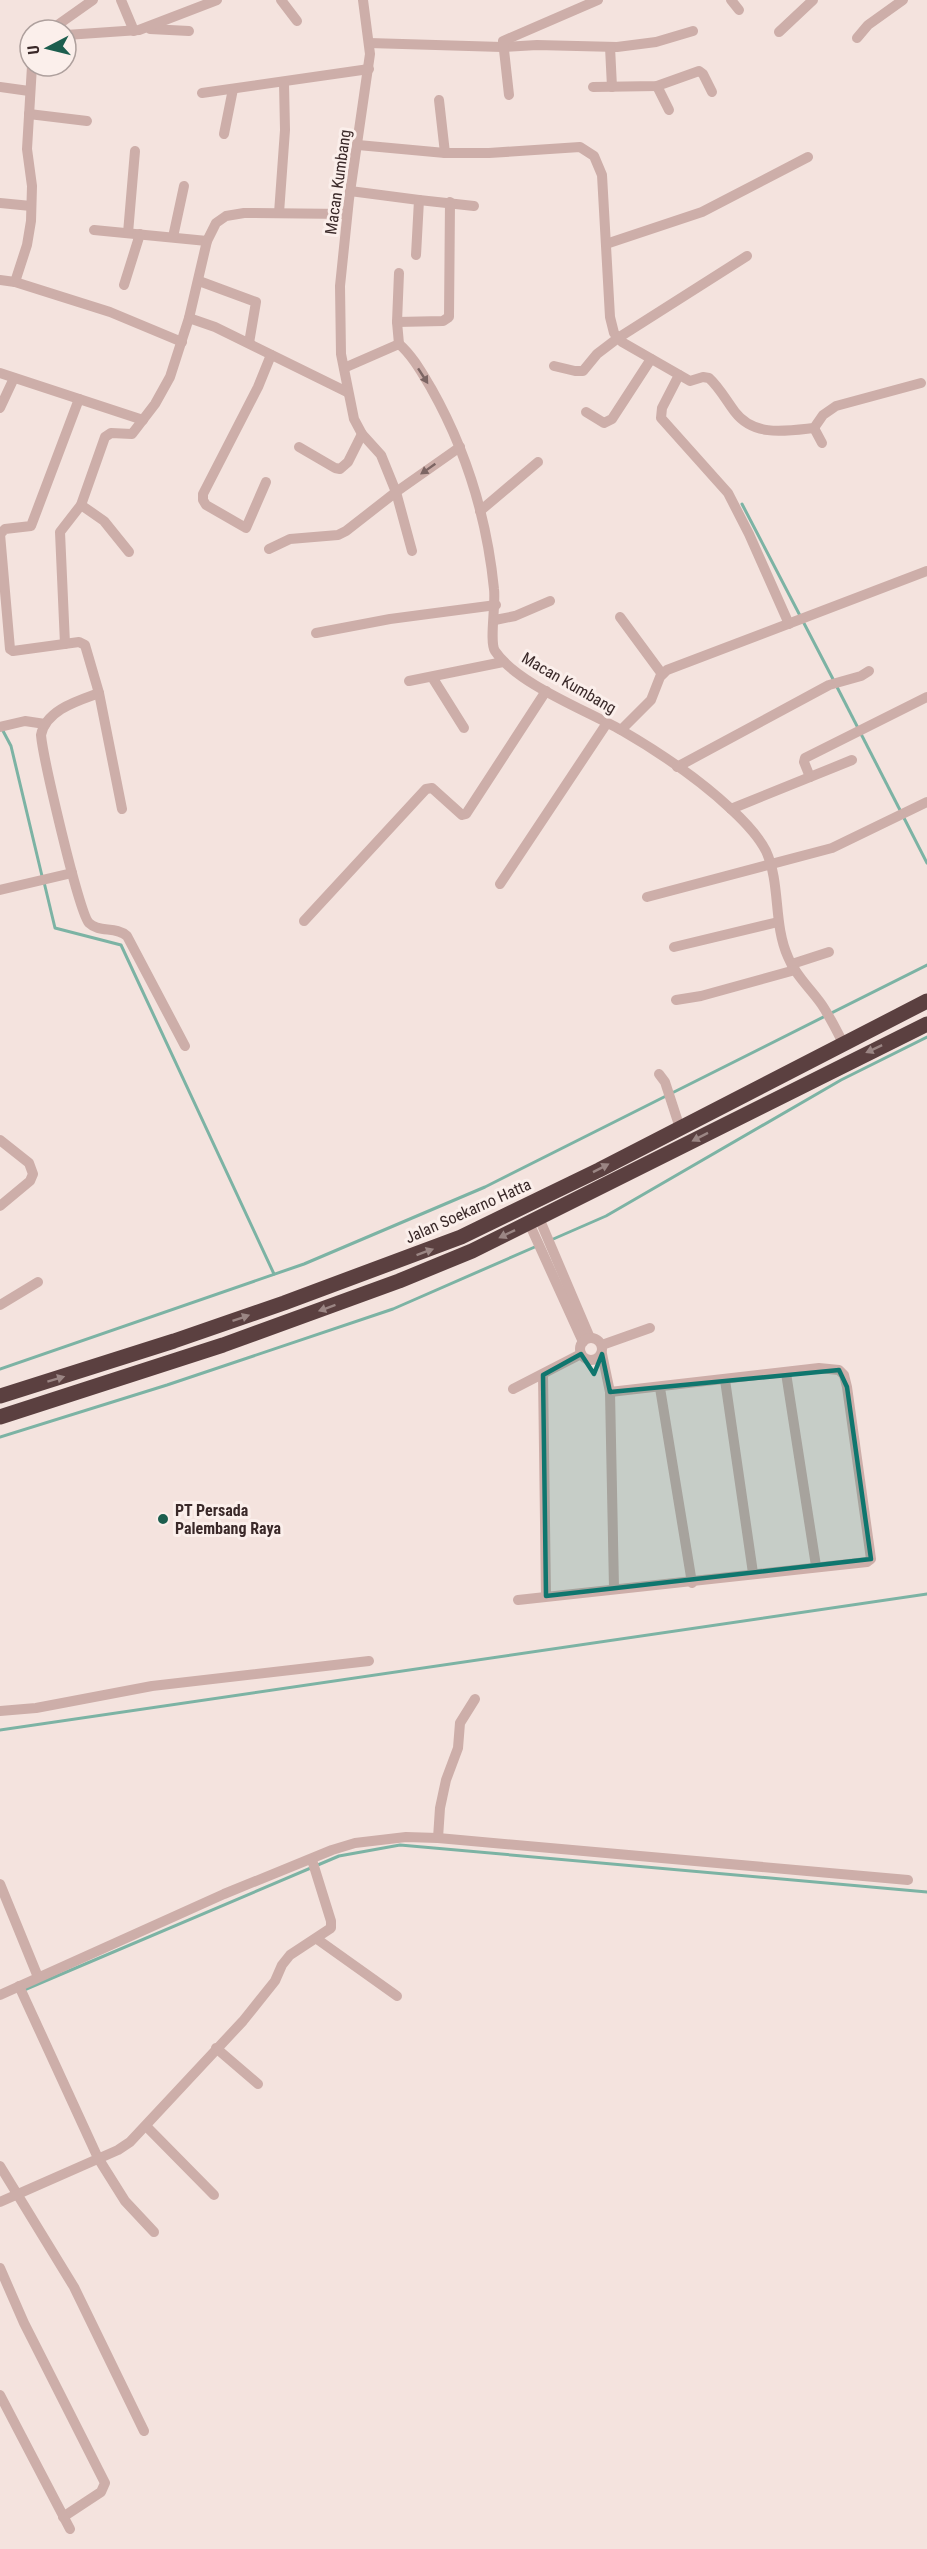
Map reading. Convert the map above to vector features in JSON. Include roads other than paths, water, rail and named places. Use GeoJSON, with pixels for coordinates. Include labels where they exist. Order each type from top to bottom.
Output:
{"type":"FeatureCollection","features":[{"type":"Feature","properties":{"kind":"highway","name":"Jalan Soekarno Hatta"},"geometry":{"type":"LineString","coordinates":[[0,1396],[174,1341],[461,1237],[927,1001]]}},
{"type":"Feature","properties":{"kind":"highway"},"geometry":{"type":"LineString","coordinates":[[0,1417],[223,1345],[370,1292],[537,1227],[927,1024]]}},
{"type":"Feature","properties":{"kind":"highway"},"geometry":{"type":"LineString","coordinates":[[362,1274],[370,1292]]}},
{"type":"Feature","properties":{"kind":"street"},"geometry":{"type":"LineString","coordinates":[[68,18],[93,0]]}},
{"type":"Feature","properties":{"kind":"street"},"geometry":{"type":"LineString","coordinates":[[121,0],[134,31]]}},
{"type":"Feature","properties":{"kind":"street"},"geometry":{"type":"LineString","coordinates":[[78,34],[134,31],[217,0]]}},
{"type":"Feature","properties":{"kind":"street"},"geometry":{"type":"LineString","coordinates":[[281,0],[297,21]]}},
{"type":"Feature","properties":{"kind":"street","name":"Macan Kumbang"},"geometry":{"type":"LineString","coordinates":[[363,0],[369,43],[369,69],[347,214],[340,286],[341,354],[354,419],[362,434],[381,455],[396,492],[411,551]]}},
{"type":"Feature","properties":{"kind":"street"},"geometry":{"type":"LineString","coordinates":[[509,95],[502,43],[506,39],[586,2],[598,0]]}},
{"type":"Feature","properties":{"kind":"street"},"geometry":{"type":"LineString","coordinates":[[731,0],[739,10]]}},
{"type":"Feature","properties":{"kind":"street"},"geometry":{"type":"LineString","coordinates":[[779,32],[813,0]]}},
{"type":"Feature","properties":{"kind":"street"},"geometry":{"type":"LineString","coordinates":[[857,38],[868,24],[903,0]]}},
{"type":"Feature","properties":{"kind":"street"},"geometry":{"type":"LineString","coordinates":[[146,28],[189,31]]}},
{"type":"Feature","properties":{"kind":"street"},"geometry":{"type":"LineString","coordinates":[[369,43],[610,47],[656,42],[693,31]]}},
{"type":"Feature","properties":{"kind":"street"},"geometry":{"type":"LineString","coordinates":[[610,47],[612,87]]}},
{"type":"Feature","properties":{"kind":"street"},"geometry":{"type":"LineString","coordinates":[[202,93],[369,69]]}},
{"type":"Feature","properties":{"kind":"street"},"geometry":{"type":"LineString","coordinates":[[593,87],[657,86],[699,70],[712,92]]}},
{"type":"Feature","properties":{"kind":"street"},"geometry":{"type":"LineString","coordinates":[[15,282],[29,236],[32,186],[27,149],[31,78]]}},
{"type":"Feature","properties":{"kind":"street"},"geometry":{"type":"LineString","coordinates":[[279,213],[285,130],[284,83]]}},
{"type":"Feature","properties":{"kind":"street"},"geometry":{"type":"LineString","coordinates":[[657,86],[669,110]]}},
{"type":"Feature","properties":{"kind":"street"},"geometry":{"type":"LineString","coordinates":[[0,87],[29,92]]}},
{"type":"Feature","properties":{"kind":"street"},"geometry":{"type":"LineString","coordinates":[[224,134],[233,89]]}},
{"type":"Feature","properties":{"kind":"street"},"geometry":{"type":"LineString","coordinates":[[439,100],[445,153]]}},
{"type":"Feature","properties":{"kind":"street"},"geometry":{"type":"LineString","coordinates":[[29,114],[87,121]]}},
{"type":"Feature","properties":{"kind":"street"},"geometry":{"type":"LineString","coordinates":[[358,145],[445,153],[489,153],[571,147],[587,150],[594,156],[602,175],[610,317],[618,338],[690,381],[709,378],[736,414],[750,426],[779,432],[814,428],[823,415],[836,406],[921,383]]}},
{"type":"Feature","properties":{"kind":"street"},"geometry":{"type":"LineString","coordinates":[[128,233],[135,151]]}},
{"type":"Feature","properties":{"kind":"street"},"geometry":{"type":"LineString","coordinates":[[606,244],[702,212],[808,157]]}},
{"type":"Feature","properties":{"kind":"street"},"geometry":{"type":"LineString","coordinates":[[173,237],[184,186]]}},
{"type":"Feature","properties":{"kind":"street"},"geometry":{"type":"LineString","coordinates":[[350,191],[474,206]]}},
{"type":"Feature","properties":{"kind":"street"},"geometry":{"type":"LineString","coordinates":[[416,255],[419,200]]}},
{"type":"Feature","properties":{"kind":"street"},"geometry":{"type":"LineString","coordinates":[[398,322],[443,321],[448,317],[450,202]]}},
{"type":"Feature","properties":{"kind":"street"},"geometry":{"type":"LineString","coordinates":[[0,203],[31,206]]}},
{"type":"Feature","properties":{"kind":"street"},"geometry":{"type":"LineString","coordinates":[[66,644],[60,537],[62,529],[81,505],[105,436],[111,433],[130,435],[164,390],[189,318],[207,241],[216,223],[226,216],[244,213],[347,214]]}},
{"type":"Feature","properties":{"kind":"street"},"geometry":{"type":"LineString","coordinates":[[94,230],[207,241]]}},
{"type":"Feature","properties":{"kind":"street"},"geometry":{"type":"LineString","coordinates":[[124,285],[140,234]]}},
{"type":"Feature","properties":{"kind":"street"},"geometry":{"type":"LineString","coordinates":[[554,366],[575,371],[584,370],[597,354],[618,338],[747,256]]}},
{"type":"Feature","properties":{"kind":"street"},"geometry":{"type":"LineString","coordinates":[[344,368],[399,344],[399,273]]}},
{"type":"Feature","properties":{"kind":"street"},"geometry":{"type":"LineString","coordinates":[[0,280],[15,282],[110,312],[182,342]]}},
{"type":"Feature","properties":{"kind":"street"},"geometry":{"type":"LineString","coordinates":[[199,281],[256,302],[249,343]]}},
{"type":"Feature","properties":{"kind":"street"},"geometry":{"type":"LineString","coordinates":[[189,318],[249,343],[347,393]]}},
{"type":"Feature","properties":{"kind":"street","name":"Macan Kumbang"},"geometry":{"type":"LineString","coordinates":[[399,344],[425,378],[460,447],[489,548],[496,605],[491,636],[492,646],[503,662],[546,691],[621,730],[676,767],[731,809],[761,843],[770,864],[778,922],[785,950],[794,967],[823,1007],[844,1045]]}},
{"type":"Feature","properties":{"kind":"street"},"geometry":{"type":"LineString","coordinates":[[266,482],[246,528],[206,505],[203,500],[203,494],[258,387],[271,355]]}},
{"type":"Feature","properties":{"kind":"street"},"geometry":{"type":"LineString","coordinates":[[586,412],[604,423],[612,419],[651,359]]}},
{"type":"Feature","properties":{"kind":"street"},"geometry":{"type":"LineString","coordinates":[[0,373],[80,399],[139,425]]}},
{"type":"Feature","properties":{"kind":"street"},"geometry":{"type":"LineString","coordinates":[[679,375],[662,408],[661,418],[728,493],[796,622]]}},
{"type":"Feature","properties":{"kind":"street"},"geometry":{"type":"LineString","coordinates":[[0,408],[14,378]]}},
{"type":"Feature","properties":{"kind":"street"},"geometry":{"type":"LineString","coordinates":[[80,399],[31,526],[5,529],[0,539],[10,649],[13,651],[79,642],[85,645],[99,693],[122,809]]}},
{"type":"Feature","properties":{"kind":"street"},"geometry":{"type":"LineString","coordinates":[[814,428],[822,443]]}},
{"type":"Feature","properties":{"kind":"street"},"geometry":{"type":"LineString","coordinates":[[299,447],[335,468],[341,468],[348,462],[362,434]]}},
{"type":"Feature","properties":{"kind":"street"},"geometry":{"type":"LineString","coordinates":[[269,549],[290,539],[342,534],[460,447]]}},
{"type":"Feature","properties":{"kind":"street"},"geometry":{"type":"LineString","coordinates":[[480,512],[538,462]]}},
{"type":"Feature","properties":{"kind":"street"},"geometry":{"type":"LineString","coordinates":[[81,505],[104,521],[129,552]]}},
{"type":"Feature","properties":{"kind":"street"},"geometry":{"type":"LineString","coordinates":[[621,730],[651,700],[662,674],[686,661],[796,622],[927,571]]}},
{"type":"Feature","properties":{"kind":"street"},"geometry":{"type":"LineString","coordinates":[[495,620],[515,616],[550,601]]}},
{"type":"Feature","properties":{"kind":"street"},"geometry":{"type":"LineString","coordinates":[[316,633],[496,605]]}},
{"type":"Feature","properties":{"kind":"street"},"geometry":{"type":"LineString","coordinates":[[620,616],[662,674]]}},
{"type":"Feature","properties":{"kind":"street"},"geometry":{"type":"LineString","coordinates":[[409,681],[503,662]]}},
{"type":"Feature","properties":{"kind":"street"},"geometry":{"type":"LineString","coordinates":[[676,767],[832,683],[861,676],[869,671]]}},
{"type":"Feature","properties":{"kind":"street"},"geometry":{"type":"LineString","coordinates":[[432,677],[464,728]]}},
{"type":"Feature","properties":{"kind":"street"},"geometry":{"type":"LineString","coordinates":[[304,921],[426,789],[432,788],[462,815],[466,814],[546,691]]}},
{"type":"Feature","properties":{"kind":"street"},"geometry":{"type":"LineString","coordinates":[[99,693],[72,703],[45,724],[41,735],[72,873],[87,922],[94,927],[118,931],[127,936],[185,1046]]}},
{"type":"Feature","properties":{"kind":"street"},"geometry":{"type":"LineString","coordinates":[[810,777],[804,762],[805,758],[927,697]]}},
{"type":"Feature","properties":{"kind":"street"},"geometry":{"type":"LineString","coordinates":[[4,725],[34,720],[45,724]]}},
{"type":"Feature","properties":{"kind":"street"},"geometry":{"type":"LineString","coordinates":[[500,884],[607,723]]}},
{"type":"Feature","properties":{"kind":"street"},"geometry":{"type":"LineString","coordinates":[[731,809],[852,760]]}},
{"type":"Feature","properties":{"kind":"street"},"geometry":{"type":"LineString","coordinates":[[647,897],[832,848],[927,802]]}},
{"type":"Feature","properties":{"kind":"street"},"geometry":{"type":"LineString","coordinates":[[0,890],[72,873]]}},
{"type":"Feature","properties":{"kind":"street"},"geometry":{"type":"LineString","coordinates":[[674,947],[778,922]]}},
{"type":"Feature","properties":{"kind":"street"},"geometry":{"type":"LineString","coordinates":[[676,1000],[701,996],[794,967],[829,952]]}},
{"type":"Feature","properties":{"kind":"street"},"geometry":{"type":"LineString","coordinates":[[659,1074],[668,1092],[680,1128]]}},
{"type":"Feature","properties":{"kind":"street"},"geometry":{"type":"LineString","coordinates":[[0,1140],[28,1163],[33,1174],[30,1181],[0,1206]]}},
{"type":"Feature","properties":{"kind":"street"},"geometry":{"type":"LineString","coordinates":[[537,1227],[587,1340]]}},
{"type":"Feature","properties":{"kind":"street"},"geometry":{"type":"LineString","coordinates":[[0,1305],[38,1282]]}},
{"type":"Feature","properties":{"kind":"street"},"geometry":{"type":"LineString","coordinates":[[614,1588],[610,1392],[602,1350],[598,1340],[587,1340],[580,1347],[581,1354],[591,1361],[598,1359],[602,1350],[650,1328]]}},
{"type":"Feature","properties":{"kind":"street"},"geometry":{"type":"LineString","coordinates":[[513,1389],[581,1354]]}},
{"type":"Feature","properties":{"kind":"street"},"geometry":{"type":"LineString","coordinates":[[518,1600],[614,1588],[692,1583],[753,1573],[867,1562],[871,1556],[847,1387],[844,1375],[839,1370],[830,1368],[610,1392]]}},
{"type":"Feature","properties":{"kind":"street"},"geometry":{"type":"LineString","coordinates":[[786,1373],[816,1566]]}},
{"type":"Feature","properties":{"kind":"street"},"geometry":{"type":"LineString","coordinates":[[543,1375],[546,1596]]}},
{"type":"Feature","properties":{"kind":"street"},"geometry":{"type":"LineString","coordinates":[[725,1380],[753,1573]]}},
{"type":"Feature","properties":{"kind":"street"},"geometry":{"type":"LineString","coordinates":[[660,1388],[692,1583]]}},
{"type":"Feature","properties":{"kind":"street"},"geometry":{"type":"LineString","coordinates":[[0,1712],[36,1708],[152,1686],[369,1661]]}},
{"type":"Feature","properties":{"kind":"street"},"geometry":{"type":"LineString","coordinates":[[438,1838],[440,1808],[446,1780],[459,1748],[460,1723],[475,1699]]}},
{"type":"Feature","properties":{"kind":"street"},"geometry":{"type":"LineString","coordinates":[[0,1995],[20,1988],[38,1977],[224,1894],[312,1862],[355,1843],[406,1837],[438,1838],[908,1880]]}},
{"type":"Feature","properties":{"kind":"street"},"geometry":{"type":"LineString","coordinates":[[0,2202],[130,2142],[264,1997],[290,1955],[331,1928],[312,1862]]}},
{"type":"Feature","properties":{"kind":"street"},"geometry":{"type":"LineString","coordinates":[[0,1884],[38,1977]]}},
{"type":"Feature","properties":{"kind":"street"},"geometry":{"type":"LineString","coordinates":[[317,1939],[397,1996]]}},
{"type":"Feature","properties":{"kind":"street"},"geometry":{"type":"LineString","coordinates":[[20,1988],[98,2158],[125,2201],[154,2232]]}},
{"type":"Feature","properties":{"kind":"street"},"geometry":{"type":"LineString","coordinates":[[216,2048],[258,2084]]}},
{"type":"Feature","properties":{"kind":"street"},"geometry":{"type":"LineString","coordinates":[[146,2126],[214,2195]]}},
{"type":"Feature","properties":{"kind":"street"},"geometry":{"type":"LineString","coordinates":[[0,2166],[74,2288],[144,2431]]}},
{"type":"Feature","properties":{"kind":"street"},"geometry":{"type":"LineString","coordinates":[[0,2268],[24,2323],[105,2483],[100,2492],[63,2517]]}},
{"type":"Feature","properties":{"kind":"street"},"geometry":{"type":"LineString","coordinates":[[0,2395],[70,2529]]}},
{"type":"Feature","properties":{"kind":"waterway"},"geometry":{"type":"LineString","coordinates":[[742,504],[834,681]]}},
{"type":"Feature","properties":{"kind":"waterway"},"geometry":{"type":"LineString","coordinates":[[837,687],[901,812]]}},
{"type":"Feature","properties":{"kind":"waterway"},"geometry":{"type":"LineString","coordinates":[[2,729],[11,746],[42,876]]}},
{"type":"Feature","properties":{"kind":"waterway"},"geometry":{"type":"LineString","coordinates":[[904,818],[927,863]]}},
{"type":"Feature","properties":{"kind":"waterway"},"geometry":{"type":"LineString","coordinates":[[44,882],[55,928],[121,945],[274,1274]]}},
{"type":"Feature","properties":{"kind":"waterway"},"geometry":{"type":"LineString","coordinates":[[672,1093],[927,965]]}},
{"type":"Feature","properties":{"kind":"waterway"},"geometry":{"type":"LineString","coordinates":[[551,1240],[606,1216],[841,1080],[927,1037]]}},
{"type":"Feature","properties":{"kind":"waterway"},"geometry":{"type":"LineString","coordinates":[[0,1369],[304,1264],[485,1187],[666,1096]]}},
{"type":"Feature","properties":{"kind":"waterway"},"geometry":{"type":"LineString","coordinates":[[0,1437],[167,1385],[393,1309],[537,1246]]}},
{"type":"Feature","properties":{"kind":"waterway"},"geometry":{"type":"LineString","coordinates":[[0,1730],[927,1594]]}},
{"type":"Feature","properties":{"kind":"waterway"},"geometry":{"type":"LineString","coordinates":[[24,1990],[339,1856],[400,1845],[927,1892]]}},
{"type":"Feature","properties":{"kind":"place","name":"PT Persada Palembang Raya"},"geometry":{"type":"Point","coordinates":[163,1519]}}]}
